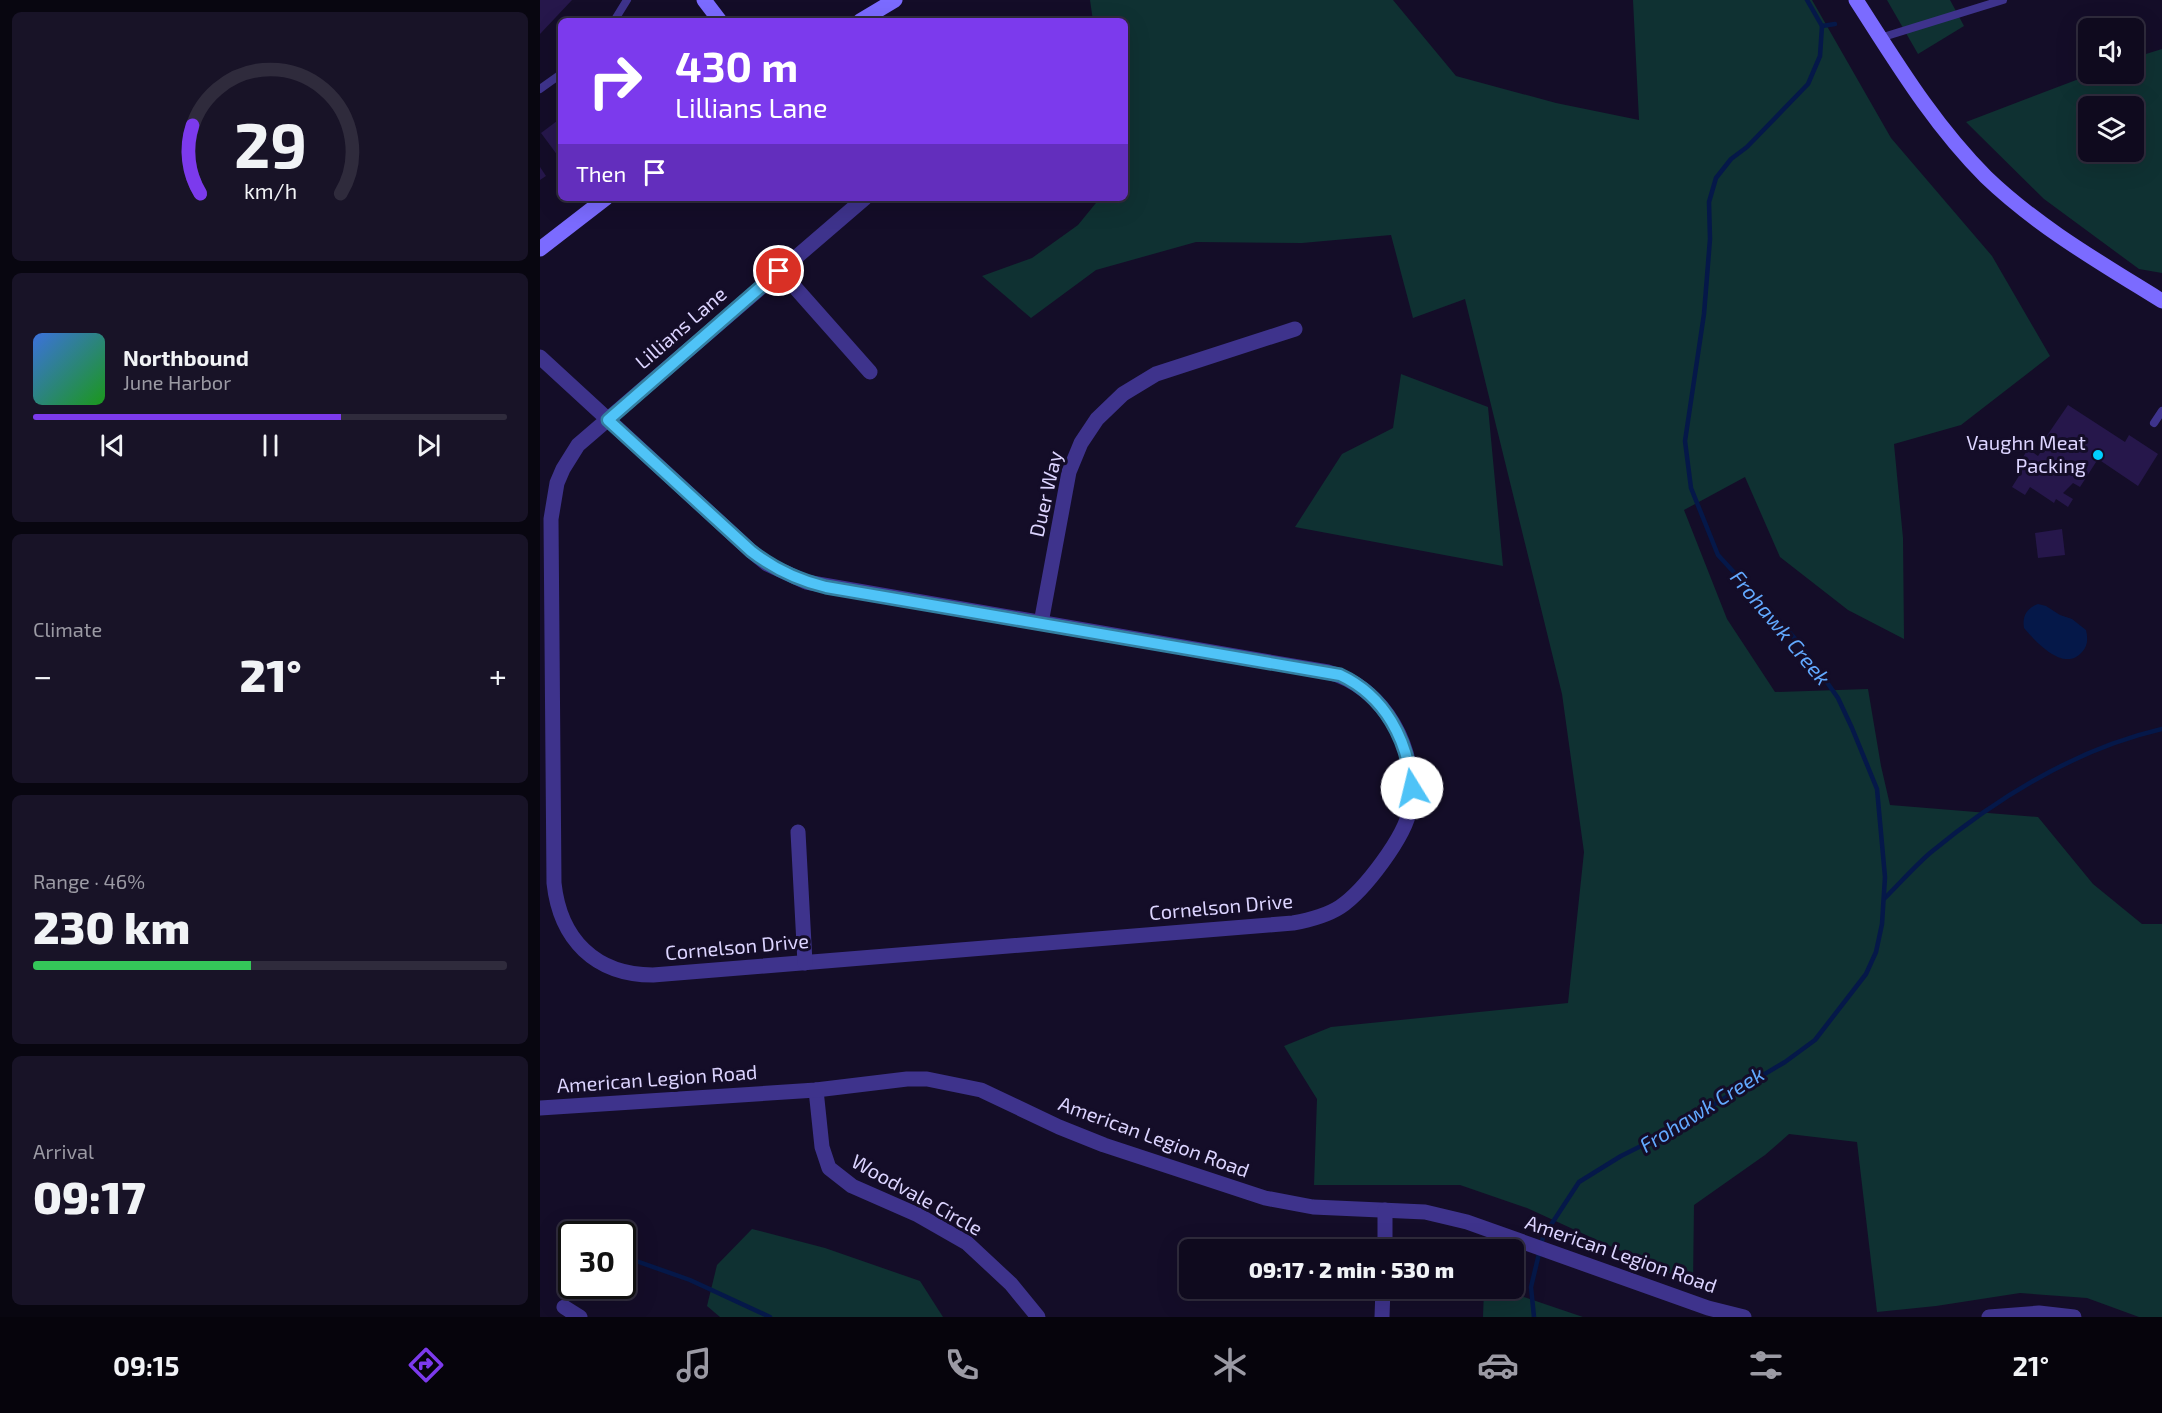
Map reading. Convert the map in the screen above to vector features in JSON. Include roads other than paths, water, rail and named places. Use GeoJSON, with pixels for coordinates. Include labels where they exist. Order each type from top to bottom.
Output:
{"type":"FeatureCollection","features":[{"type":"Feature","properties":{"kind":"street"},"geometry":{"type":"LineString","coordinates":[[704,0],[718,18]]}},
{"type":"Feature","properties":{"kind":"street"},"geometry":{"type":"LineString","coordinates":[[865,18],[895,0]]}},
{"type":"Feature","properties":{"kind":"street"},"geometry":{"type":"LineString","coordinates":[[1856,0],[1923,103],[1986,176],[2045,226],[2162,301]]}},
{"type":"Feature","properties":{"kind":"street"},"geometry":{"type":"LineString","coordinates":[[540,249],[602,201]]}},
{"type":"Feature","properties":{"kind":"street","name":"Lillians Lane"},"geometry":{"type":"LineString","coordinates":[[608,420],[861,201]]}},
{"type":"Feature","properties":{"kind":"street"},"geometry":{"type":"LineString","coordinates":[[779,271],[870,372]]}},
{"type":"Feature","properties":{"kind":"street","name":"Duer Way"},"geometry":{"type":"LineString","coordinates":[[1041,623],[1069,472],[1081,443],[1097,419],[1123,394],[1156,374],[1295,329]]}},
{"type":"Feature","properties":{"kind":"street","name":"Cornelson Drive"},"geometry":{"type":"LineString","coordinates":[[540,357],[751,551],[767,564],[787,575],[826,587],[1328,672],[1353,681],[1369,692],[1382,706],[1396,729],[1405,751],[1410,774],[1410,809],[1398,841],[1351,898],[1331,913],[1306,921],[652,975],[630,974],[605,965],[586,953],[571,936],[560,915],[556,901],[551,531],[553,498],[563,469],[573,451],[608,420]]}},
{"type":"Feature","properties":{"kind":"street"},"geometry":{"type":"LineString","coordinates":[[798,832],[805,963]]}},
{"type":"Feature","properties":{"kind":"street","name":"American Legion Road"},"geometry":{"type":"LineString","coordinates":[[540,1108],[816,1090],[907,1079],[927,1079],[966,1085],[998,1096],[1059,1127],[1104,1145],[1265,1198],[1312,1207],[1436,1214],[1467,1222],[1708,1308],[1744,1317]]}},
{"type":"Feature","properties":{"kind":"street","name":"Woodvale Circle"},"geometry":{"type":"LineString","coordinates":[[816,1090],[822,1147],[829,1168],[852,1186],[918,1215],[967,1244],[1011,1284],[1038,1317]]}},
{"type":"Feature","properties":{"kind":"street"},"geometry":{"type":"LineString","coordinates":[[1385,1210],[1385,1239]]}},
{"type":"Feature","properties":{"kind":"street"},"geometry":{"type":"LineString","coordinates":[[1382,1317],[1383,1299]]}},
{"type":"Feature","properties":{"kind":"street"},"geometry":{"type":"LineString","coordinates":[[564,1307],[580,1317]]}},
{"type":"Feature","properties":{"kind":"street"},"geometry":{"type":"LineString","coordinates":[[1989,1317],[2039,1313],[2074,1317]]}},
{"type":"Feature","properties":{"kind":"lane"},"geometry":{"type":"LineString","coordinates":[[616,18],[627,0]]}},
{"type":"Feature","properties":{"kind":"lane"},"geometry":{"type":"LineString","coordinates":[[1880,38],[2003,0]]}},
{"type":"Feature","properties":{"kind":"lane"},"geometry":{"type":"LineString","coordinates":[[540,89],[558,76]]}},
{"type":"Feature","properties":{"kind":"lane"},"geometry":{"type":"LineString","coordinates":[[2154,423],[2162,411]]}},
{"type":"Feature","properties":{"kind":"water"},"geometry":{"type":"Polygon","coordinates":[[[2038,604],[2072,619],[2086,630],[2087,642],[2082,652],[2075,658],[2067,659],[2051,653],[2024,628],[2028,610],[2038,604]]]}},
{"type":"Feature","properties":{"kind":"waterway","name":"Frohawk Creek"},"geometry":{"type":"LineString","coordinates":[[1534,1317],[1531,1287],[1543,1237],[1579,1182],[1785,1062],[1815,1040],[1866,974],[1876,952],[1882,924],[1885,877],[1877,789],[1838,698],[1800,644],[1718,555],[1691,488],[1685,441],[1704,314],[1710,239],[1709,202],[1716,178],[1731,159],[1747,147],[1808,84],[1820,56],[1822,26],[1807,0]]}},
{"type":"Feature","properties":{"kind":"waterway"},"geometry":{"type":"LineString","coordinates":[[1822,26],[1835,24]]}},
{"type":"Feature","properties":{"kind":"waterway"},"geometry":{"type":"LineString","coordinates":[[1885,898],[1930,853],[2010,794],[2068,762],[2130,738],[2162,729]]}},
{"type":"Feature","properties":{"kind":"waterway"},"geometry":{"type":"LineString","coordinates":[[636,1261],[690,1280],[770,1317]]}},
{"type":"Feature","properties":{"kind":"place","name":"Vaughn Meat Packing"},"geometry":{"type":"Point","coordinates":[2098,455]}}]}
